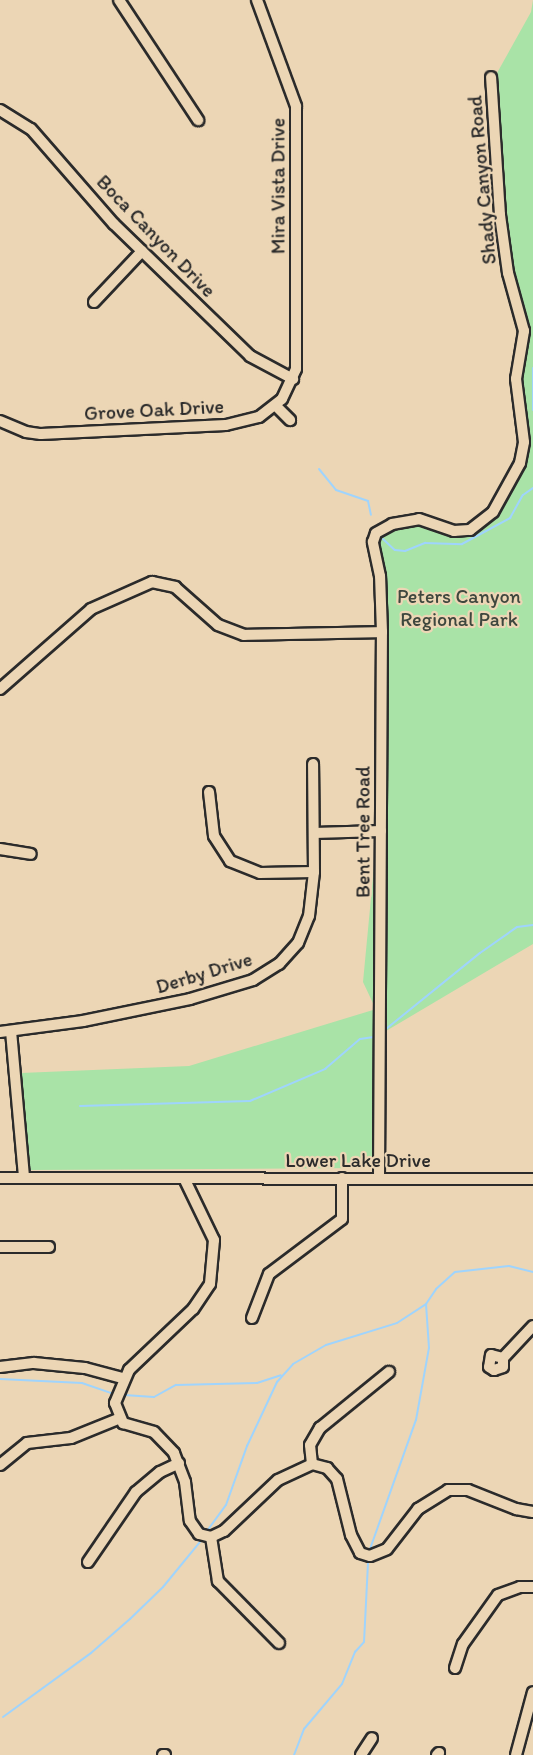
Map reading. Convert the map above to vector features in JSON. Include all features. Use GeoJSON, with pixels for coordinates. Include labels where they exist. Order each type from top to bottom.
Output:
{"type":"FeatureCollection","features":[{"type":"Feature","properties":{"kind":"street"},"geometry":{"type":"LineString","coordinates":[[119,0],[198,120]]}},
{"type":"Feature","properties":{"kind":"street","name":"Mira Vista Drive"},"geometry":{"type":"LineString","coordinates":[[257,0],[296,106],[296,369],[293,379]]}},
{"type":"Feature","properties":{"kind":"street","name":"Shady Canyon Road"},"geometry":{"type":"LineString","coordinates":[[419,519],[454,531],[470,530],[482,522],[508,489],[524,442],[516,379],[524,332],[508,273],[500,214],[491,77]]}},
{"type":"Feature","properties":{"kind":"street","name":"Boca Canyon Drive"},"geometry":{"type":"LineString","coordinates":[[0,110],[31,129],[142,251],[250,356],[293,379]]}},
{"type":"Feature","properties":{"kind":"street"},"geometry":{"type":"LineString","coordinates":[[94,302],[142,251]]}},
{"type":"Feature","properties":{"kind":"street","name":"Grove Oak Drive"},"geometry":{"type":"LineString","coordinates":[[0,421],[26,432],[41,434],[214,425],[251,420],[276,406],[293,379]]}},
{"type":"Feature","properties":{"kind":"street"},"geometry":{"type":"LineString","coordinates":[[276,406],[290,420]]}},
{"type":"Feature","properties":{"kind":"street","name":"Bent Tree Road"},"geometry":{"type":"LineString","coordinates":[[379,1178],[382,632],[380,576],[373,542],[376,533],[392,524],[419,519]]}},
{"type":"Feature","properties":{"kind":"street"},"geometry":{"type":"LineString","coordinates":[[0,689],[91,609],[152,582],[175,587],[218,625],[244,635],[382,632]]}},
{"type":"Feature","properties":{"kind":"street","name":"Derby Drive"},"geometry":{"type":"LineString","coordinates":[[6,1032],[146,1009],[266,974],[290,953],[304,930],[314,872],[313,764]]}},
{"type":"Feature","properties":{"kind":"street"},"geometry":{"type":"LineString","coordinates":[[209,792],[214,836],[230,861],[260,873],[314,872]]}},
{"type":"Feature","properties":{"kind":"street"},"geometry":{"type":"LineString","coordinates":[[314,833],[381,831]]}},
{"type":"Feature","properties":{"kind":"street"},"geometry":{"type":"LineString","coordinates":[[0,849],[31,854]]}},
{"type":"Feature","properties":{"kind":"street"},"geometry":{"type":"LineString","coordinates":[[6,1032],[24,1177]]}},
{"type":"Feature","properties":{"kind":"street","name":"Lower Lake Drive"},"geometry":{"type":"LineString","coordinates":[[0,1178],[533,1179]]}},
{"type":"Feature","properties":{"kind":"street"},"geometry":{"type":"LineString","coordinates":[[118,1419],[115,1403],[123,1378],[194,1309],[210,1284],[214,1240],[184,1178]]}},
{"type":"Feature","properties":{"kind":"street"},"geometry":{"type":"LineString","coordinates":[[252,1318],[269,1274],[342,1219],[342,1178]]}},
{"type":"Feature","properties":{"kind":"street"},"geometry":{"type":"LineString","coordinates":[[0,1247],[49,1247]]}},
{"type":"Feature","properties":{"kind":"street"},"geometry":{"type":"LineString","coordinates":[[503,1358],[533,1326]]}},
{"type":"Feature","properties":{"kind":"street"},"geometry":{"type":"LineString","coordinates":[[0,1367],[64,1366],[123,1378]]}},
{"type":"Feature","properties":{"kind":"street"},"geometry":{"type":"LineString","coordinates":[[312,1464],[310,1445],[320,1428],[389,1372]]}},
{"type":"Feature","properties":{"kind":"street"},"geometry":{"type":"LineString","coordinates":[[0,1465],[27,1443],[71,1438],[118,1419],[165,1440],[180,1466],[192,1526],[199,1534],[211,1537],[224,1531],[278,1480],[312,1464],[327,1468],[337,1479],[351,1535],[360,1553],[370,1556],[387,1549],[418,1509],[448,1490],[468,1490],[516,1509],[533,1512]]}},
{"type":"Feature","properties":{"kind":"street"},"geometry":{"type":"LineString","coordinates":[[88,1562],[124,1506],[159,1472],[180,1466]]}},
{"type":"Feature","properties":{"kind":"street"},"geometry":{"type":"LineString","coordinates":[[211,1537],[218,1581],[279,1643]]}},
{"type":"Feature","properties":{"kind":"street"},"geometry":{"type":"LineString","coordinates":[[455,1668],[463,1644],[498,1595],[520,1587],[533,1587]]}},
{"type":"Feature","properties":{"kind":"street"},"geometry":{"type":"LineString","coordinates":[[516,1755],[533,1692]]}},
{"type":"Feature","properties":{"kind":"street"},"geometry":{"type":"LineString","coordinates":[[361,1755],[372,1738]]}},
{"type":"Feature","properties":{"kind":"green space","name":"Peters Canyon Regional Park"},"geometry":{"type":"Polygon","coordinates":[[[533,0],[533,944],[386,1031],[363,982],[386,740],[386,581],[376,542],[390,529],[418,523],[453,534],[497,513],[521,472],[525,457],[520,308],[502,200],[497,73],[531,12],[533,0]]]}},
{"type":"Feature","properties":{"kind":"green space"},"geometry":{"type":"Polygon","coordinates":[[[373,1010],[373,1161],[364,1168],[30,1170],[21,1073],[189,1066],[373,1010]]]}},
{"type":"Feature","properties":{"kind":"waterway"},"geometry":{"type":"LineString","coordinates":[[533,368],[533,410]]}},
{"type":"Feature","properties":{"kind":"waterway"},"geometry":{"type":"LineString","coordinates":[[319,469],[336,490],[368,501],[371,515]]}},
{"type":"Feature","properties":{"kind":"waterway"},"geometry":{"type":"LineString","coordinates":[[383,539],[395,550],[405,551],[425,543],[462,544],[510,518],[523,495],[533,488]]}},
{"type":"Feature","properties":{"kind":"waterway"},"geometry":{"type":"LineString","coordinates":[[386,1029],[480,953],[517,927],[533,925]]}},
{"type":"Feature","properties":{"kind":"waterway"},"geometry":{"type":"LineString","coordinates":[[80,1106],[250,1101],[325,1069],[360,1039],[374,1037]]}},
{"type":"Feature","properties":{"kind":"waterway"},"geometry":{"type":"LineString","coordinates":[[207,1531],[226,1505],[247,1446],[277,1382],[293,1364],[326,1345],[397,1323],[426,1304],[436,1289],[455,1272],[509,1266],[533,1272]]}},
{"type":"Feature","properties":{"kind":"waterway"},"geometry":{"type":"LineString","coordinates":[[370,1549],[416,1420],[429,1348],[426,1304]]}},
{"type":"Feature","properties":{"kind":"waterway"},"geometry":{"type":"LineString","coordinates":[[124,1395],[154,1397],[176,1385],[257,1383],[281,1375]]}},
{"type":"Feature","properties":{"kind":"waterway"},"geometry":{"type":"LineString","coordinates":[[0,1379],[82,1383],[111,1393]]}},
{"type":"Feature","properties":{"kind":"waterway"},"geometry":{"type":"LineString","coordinates":[[3,1717],[91,1653],[130,1619],[163,1587],[200,1542]]}},
{"type":"Feature","properties":{"kind":"waterway"},"geometry":{"type":"LineString","coordinates":[[294,1755],[304,1729],[342,1684],[355,1652],[364,1642],[368,1562]]}}]}
